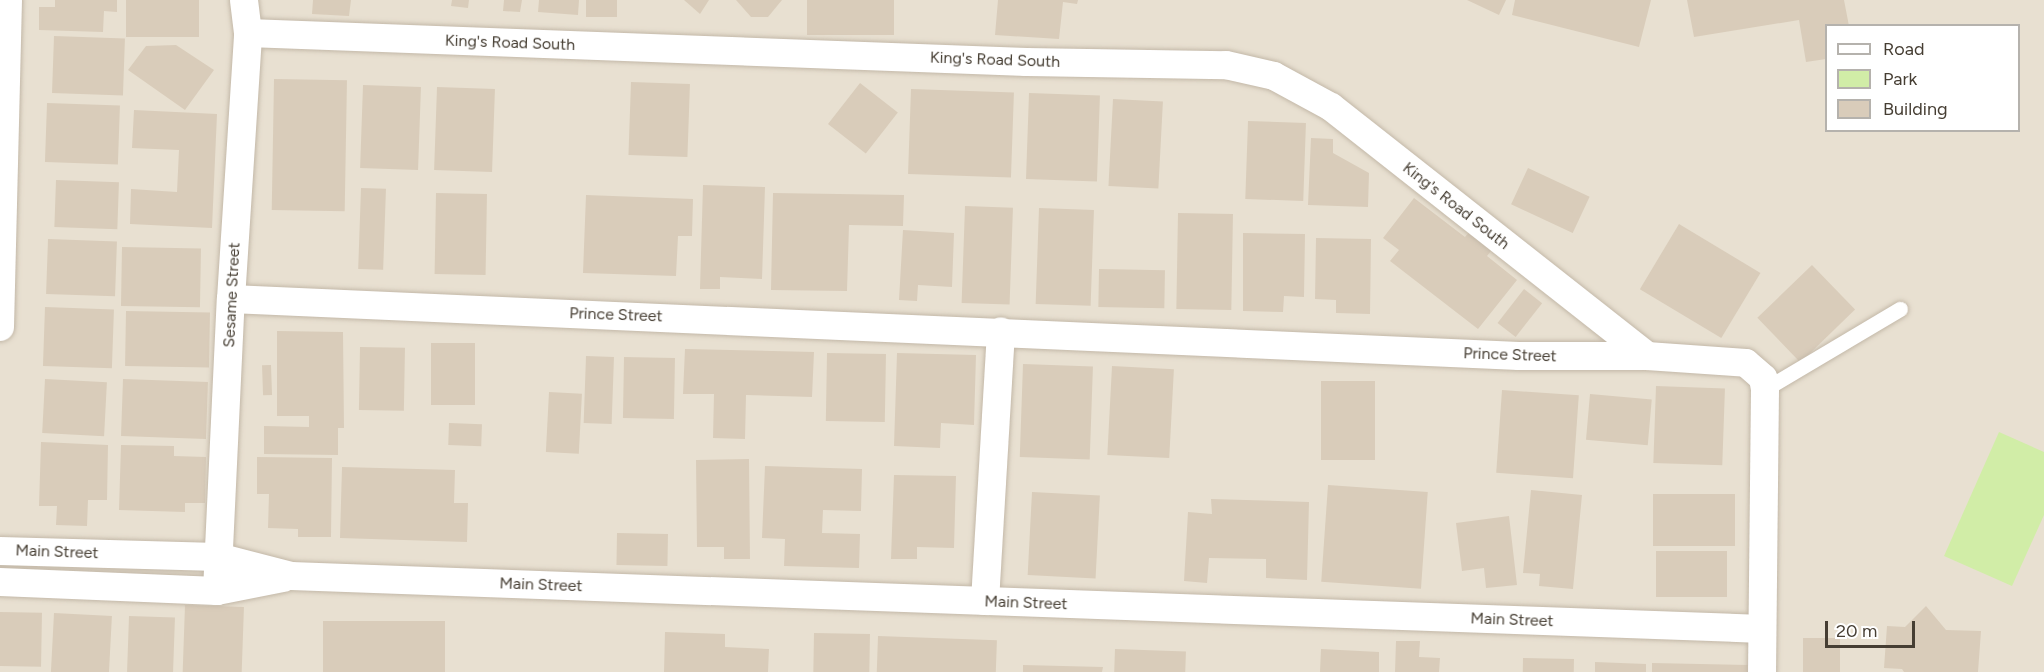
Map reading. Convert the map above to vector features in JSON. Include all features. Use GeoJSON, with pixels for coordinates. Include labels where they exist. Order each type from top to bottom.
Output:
{"type":"FeatureCollection","features":[{"type":"Feature","properties":{"kind":"street"},"geometry":{"type":"LineString","coordinates":[[0,327],[8,0]]}},
{"type":"Feature","properties":{"kind":"street","name":"Sesame Street"},"geometry":{"type":"LineString","coordinates":[[217,591],[231,299],[248,33],[244,0]]}},
{"type":"Feature","properties":{"kind":"street","name":"King's Road South"},"geometry":{"type":"LineString","coordinates":[[248,33],[1026,62],[1226,65],[1274,76],[1331,107],[1647,357]]}},
{"type":"Feature","properties":{"kind":"street","name":"Prince Street"},"geometry":{"type":"LineString","coordinates":[[231,299],[1001,331],[1507,356],[1647,357],[1746,363],[1763,378],[1765,389]]}},
{"type":"Feature","properties":{"kind":"street"},"geometry":{"type":"LineString","coordinates":[[986,601],[1001,331]]}},
{"type":"Feature","properties":{"kind":"street"},"geometry":{"type":"LineString","coordinates":[[1762,672],[1765,389]]}},
{"type":"Feature","properties":{"kind":"street","name":"Main Street"},"geometry":{"type":"LineString","coordinates":[[0,551],[218,557],[291,576],[1762,629]]}},
{"type":"Feature","properties":{"kind":"street","name":"Main Street"},"geometry":{"type":"LineString","coordinates":[[0,582],[217,591],[291,576]]}},
{"type":"Feature","properties":{"kind":"lane"},"geometry":{"type":"LineString","coordinates":[[1765,389],[1900,309]]}},
{"type":"Feature","properties":{"kind":"shaded area"},"geometry":{"type":"Polygon","coordinates":[[[0,0],[2044,0],[2044,672],[0,672],[0,0]]]}},
{"type":"Feature","properties":{"kind":"green space"},"geometry":{"type":"Polygon","coordinates":[[[1999,432],[2044,452],[2044,515],[2012,586],[1944,556],[1999,432]]]}},
{"type":"Feature","properties":{"kind":"building"},"geometry":{"type":"Polygon","coordinates":[[[55,0],[117,0],[117,12],[104,11],[103,32],[39,30],[39,7],[55,7],[55,0]]]}},
{"type":"Feature","properties":{"kind":"building"},"geometry":{"type":"Polygon","coordinates":[[[126,0],[199,0],[199,37],[126,37],[126,0]]]}},
{"type":"Feature","properties":{"kind":"building"},"geometry":{"type":"Polygon","coordinates":[[[313,0],[351,0],[349,16],[312,14],[313,0]]]}},
{"type":"Feature","properties":{"kind":"building"},"geometry":{"type":"Polygon","coordinates":[[[452,0],[469,0],[468,8],[451,6],[452,0]]]}},
{"type":"Feature","properties":{"kind":"building"},"geometry":{"type":"Polygon","coordinates":[[[504,0],[522,0],[520,12],[503,11],[504,0]]]}},
{"type":"Feature","properties":{"kind":"building"},"geometry":{"type":"Polygon","coordinates":[[[539,0],[579,0],[578,15],[538,12],[539,0]]]}},
{"type":"Feature","properties":{"kind":"building"},"geometry":{"type":"Polygon","coordinates":[[[586,0],[617,0],[617,17],[586,17],[586,0]]]}},
{"type":"Feature","properties":{"kind":"building"},"geometry":{"type":"Polygon","coordinates":[[[684,0],[709,0],[700,14],[684,0]]]}},
{"type":"Feature","properties":{"kind":"building"},"geometry":{"type":"Polygon","coordinates":[[[736,0],[782,0],[768,17],[751,17],[736,0]]]}},
{"type":"Feature","properties":{"kind":"building"},"geometry":{"type":"Polygon","coordinates":[[[807,0],[894,0],[894,35],[807,35],[807,0]]]}},
{"type":"Feature","properties":{"kind":"building"},"geometry":{"type":"Polygon","coordinates":[[[998,0],[1078,0],[1077,4],[1063,2],[1059,39],[995,35],[998,0]]]}},
{"type":"Feature","properties":{"kind":"building"},"geometry":{"type":"Polygon","coordinates":[[[1467,0],[1506,0],[1499,15],[1467,0]]]}},
{"type":"Feature","properties":{"kind":"building"},"geometry":{"type":"Polygon","coordinates":[[[1515,0],[1651,0],[1639,47],[1512,15],[1515,0]]]}},
{"type":"Feature","properties":{"kind":"building"},"geometry":{"type":"Polygon","coordinates":[[[1687,0],[1844,0],[1849,24],[1825,24],[1825,59],[1806,62],[1799,20],[1694,37],[1687,0]]]}},
{"type":"Feature","properties":{"kind":"building"},"geometry":{"type":"Polygon","coordinates":[[[54,36],[125,38],[123,95],[52,93],[54,36]]]}},
{"type":"Feature","properties":{"kind":"building"},"geometry":{"type":"Polygon","coordinates":[[[176,45],[214,70],[185,110],[128,70],[146,46],[176,45]]]}},
{"type":"Feature","properties":{"kind":"building"},"geometry":{"type":"Polygon","coordinates":[[[274,79],[347,80],[345,211],[272,210],[274,79]]]}},
{"type":"Feature","properties":{"kind":"building"},"geometry":{"type":"Polygon","coordinates":[[[631,82],[690,84],[687,157],[628,155],[631,82]]]}},
{"type":"Feature","properties":{"kind":"building"},"geometry":{"type":"Polygon","coordinates":[[[860,83],[898,113],[866,154],[828,124],[860,83]]]}},
{"type":"Feature","properties":{"kind":"building"},"geometry":{"type":"Polygon","coordinates":[[[363,85],[421,87],[418,170],[360,168],[363,85]]]}},
{"type":"Feature","properties":{"kind":"building"},"geometry":{"type":"Polygon","coordinates":[[[437,87],[495,89],[492,172],[434,170],[437,87]]]}},
{"type":"Feature","properties":{"kind":"building"},"geometry":{"type":"Polygon","coordinates":[[[911,89],[1014,93],[1011,178],[908,174],[911,89]]]}},
{"type":"Feature","properties":{"kind":"building"},"geometry":{"type":"Polygon","coordinates":[[[1029,93],[1100,95],[1097,181],[1026,179],[1029,93]]]}},
{"type":"Feature","properties":{"kind":"building"},"geometry":{"type":"Polygon","coordinates":[[[1113,99],[1163,102],[1158,188],[1108,186],[1113,99]]]}},
{"type":"Feature","properties":{"kind":"building"},"geometry":{"type":"Polygon","coordinates":[[[47,103],[120,106],[118,165],[45,162],[47,103]]]}},
{"type":"Feature","properties":{"kind":"building"},"geometry":{"type":"Polygon","coordinates":[[[134,110],[217,114],[212,228],[130,224],[131,189],[177,192],[179,150],[132,148],[134,110]]]}},
{"type":"Feature","properties":{"kind":"building"},"geometry":{"type":"Polygon","coordinates":[[[1248,121],[1306,123],[1303,201],[1245,199],[1248,121]]]}},
{"type":"Feature","properties":{"kind":"building"},"geometry":{"type":"Polygon","coordinates":[[[1311,138],[1333,139],[1333,153],[1369,173],[1368,207],[1308,205],[1311,138]]]}},
{"type":"Feature","properties":{"kind":"building"},"geometry":{"type":"Polygon","coordinates":[[[1528,168],[1590,197],[1573,233],[1511,204],[1528,168]]]}},
{"type":"Feature","properties":{"kind":"building"},"geometry":{"type":"Polygon","coordinates":[[[56,180],[119,182],[117,229],[54,227],[56,180]]]}},
{"type":"Feature","properties":{"kind":"building"},"geometry":{"type":"Polygon","coordinates":[[[703,185],[765,187],[762,279],[720,277],[720,289],[700,289],[703,185]]]}},
{"type":"Feature","properties":{"kind":"building"},"geometry":{"type":"Polygon","coordinates":[[[361,188],[386,189],[383,270],[358,269],[361,188]]]}},
{"type":"Feature","properties":{"kind":"building"},"geometry":{"type":"Polygon","coordinates":[[[436,193],[487,194],[486,275],[435,274],[436,193]]]}},
{"type":"Feature","properties":{"kind":"building"},"geometry":{"type":"Polygon","coordinates":[[[773,193],[904,195],[903,226],[849,225],[847,291],[771,290],[773,193]]]}},
{"type":"Feature","properties":{"kind":"building"},"geometry":{"type":"Polygon","coordinates":[[[586,195],[693,199],[692,236],[678,236],[676,276],[583,273],[586,195]]]}},
{"type":"Feature","properties":{"kind":"building"},"geometry":{"type":"Polygon","coordinates":[[[1414,198],[1465,237],[1476,224],[1499,241],[1487,256],[1517,280],[1478,329],[1390,261],[1399,250],[1383,238],[1414,198]]]}},
{"type":"Feature","properties":{"kind":"building"},"geometry":{"type":"Polygon","coordinates":[[[965,206],[1013,208],[1010,305],[962,303],[965,206]]]}},
{"type":"Feature","properties":{"kind":"building"},"geometry":{"type":"Polygon","coordinates":[[[1039,208],[1094,210],[1091,306],[1036,304],[1039,208]]]}},
{"type":"Feature","properties":{"kind":"building"},"geometry":{"type":"Polygon","coordinates":[[[1178,213],[1233,214],[1231,310],[1176,309],[1178,213]]]}},
{"type":"Feature","properties":{"kind":"building"},"geometry":{"type":"Polygon","coordinates":[[[1679,224],[1760,273],[1721,338],[1640,289],[1679,224]]]}},
{"type":"Feature","properties":{"kind":"building"},"geometry":{"type":"Polygon","coordinates":[[[903,230],[954,233],[952,287],[918,285],[917,301],[899,300],[903,230]]]}},
{"type":"Feature","properties":{"kind":"building"},"geometry":{"type":"Polygon","coordinates":[[[1243,233],[1305,234],[1304,297],[1284,296],[1283,312],[1243,311],[1243,233]]]}},
{"type":"Feature","properties":{"kind":"building"},"geometry":{"type":"Polygon","coordinates":[[[1316,238],[1371,239],[1370,314],[1336,313],[1336,300],[1315,299],[1316,238]]]}},
{"type":"Feature","properties":{"kind":"building"},"geometry":{"type":"Polygon","coordinates":[[[48,239],[117,241],[115,296],[46,294],[48,239]]]}},
{"type":"Feature","properties":{"kind":"building"},"geometry":{"type":"Polygon","coordinates":[[[122,247],[201,248],[200,307],[121,306],[122,247]]]}},
{"type":"Feature","properties":{"kind":"building"},"geometry":{"type":"Polygon","coordinates":[[[1812,265],[1855,310],[1800,362],[1757,318],[1812,265]]]}},
{"type":"Feature","properties":{"kind":"building"},"geometry":{"type":"Polygon","coordinates":[[[1099,269],[1165,270],[1164,308],[1098,307],[1099,269]]]}},
{"type":"Feature","properties":{"kind":"building"},"geometry":{"type":"Polygon","coordinates":[[[1524,289],[1542,303],[1516,337],[1498,323],[1524,289]]]}},
{"type":"Feature","properties":{"kind":"building"},"geometry":{"type":"Polygon","coordinates":[[[45,307],[114,309],[112,368],[43,366],[45,307]]]}},
{"type":"Feature","properties":{"kind":"building"},"geometry":{"type":"Polygon","coordinates":[[[126,311],[210,312],[209,367],[125,366],[126,311]]]}},
{"type":"Feature","properties":{"kind":"building"},"geometry":{"type":"Polygon","coordinates":[[[277,331],[343,332],[344,428],[338,428],[338,455],[264,454],[264,426],[309,427],[309,416],[277,416],[277,331]]]}},
{"type":"Feature","properties":{"kind":"building"},"geometry":{"type":"Polygon","coordinates":[[[431,343],[475,343],[475,405],[431,405],[431,343]]]}},
{"type":"Feature","properties":{"kind":"building"},"geometry":{"type":"Polygon","coordinates":[[[360,347],[405,348],[404,411],[359,410],[360,347]]]}},
{"type":"Feature","properties":{"kind":"building"},"geometry":{"type":"Polygon","coordinates":[[[685,349],[814,352],[812,397],[746,395],[745,439],[713,438],[714,394],[683,394],[685,349]]]}},
{"type":"Feature","properties":{"kind":"building"},"geometry":{"type":"Polygon","coordinates":[[[827,353],[886,354],[885,422],[826,421],[827,353]]]}},
{"type":"Feature","properties":{"kind":"building"},"geometry":{"type":"Polygon","coordinates":[[[897,353],[976,355],[974,425],[941,423],[940,448],[894,446],[897,353]]]}},
{"type":"Feature","properties":{"kind":"building"},"geometry":{"type":"Polygon","coordinates":[[[586,356],[614,357],[612,424],[584,423],[586,356]]]}},
{"type":"Feature","properties":{"kind":"building"},"geometry":{"type":"Polygon","coordinates":[[[624,357],[675,358],[674,419],[623,418],[624,357]]]}},
{"type":"Feature","properties":{"kind":"building"},"geometry":{"type":"Polygon","coordinates":[[[1023,364],[1093,366],[1090,459],[1020,457],[1023,364]]]}},
{"type":"Feature","properties":{"kind":"building"},"geometry":{"type":"Polygon","coordinates":[[[262,365],[271,365],[272,395],[263,395],[262,365]]]}},
{"type":"Feature","properties":{"kind":"building"},"geometry":{"type":"Polygon","coordinates":[[[1112,366],[1174,369],[1169,458],[1107,455],[1112,366]]]}},
{"type":"Feature","properties":{"kind":"building"},"geometry":{"type":"Polygon","coordinates":[[[45,379],[107,382],[104,436],[42,433],[45,379]]]}},
{"type":"Feature","properties":{"kind":"building"},"geometry":{"type":"Polygon","coordinates":[[[123,379],[208,382],[206,439],[121,436],[123,379]]]}},
{"type":"Feature","properties":{"kind":"building"},"geometry":{"type":"Polygon","coordinates":[[[1321,381],[1375,381],[1375,460],[1321,460],[1321,381]]]}},
{"type":"Feature","properties":{"kind":"building"},"geometry":{"type":"Polygon","coordinates":[[[1656,386],[1725,388],[1722,465],[1653,463],[1656,386]]]}},
{"type":"Feature","properties":{"kind":"building"},"geometry":{"type":"Polygon","coordinates":[[[1502,390],[1579,395],[1573,478],[1496,473],[1502,390]]]}},
{"type":"Feature","properties":{"kind":"building"},"geometry":{"type":"Polygon","coordinates":[[[549,392],[582,394],[579,454],[546,452],[549,392]]]}},
{"type":"Feature","properties":{"kind":"building"},"geometry":{"type":"Polygon","coordinates":[[[1590,394],[1652,399],[1648,445],[1586,440],[1590,394]]]}},
{"type":"Feature","properties":{"kind":"building"},"geometry":{"type":"Polygon","coordinates":[[[449,423],[482,424],[481,446],[448,445],[449,423]]]}},
{"type":"Feature","properties":{"kind":"building"},"geometry":{"type":"Polygon","coordinates":[[[41,442],[108,445],[107,500],[88,500],[87,526],[56,525],[57,506],[39,506],[41,442]]]}},
{"type":"Feature","properties":{"kind":"building"},"geometry":{"type":"Polygon","coordinates":[[[121,445],[174,446],[174,456],[206,457],[205,503],[185,503],[185,512],[119,510],[121,445]]]}},
{"type":"Feature","properties":{"kind":"building"},"geometry":{"type":"Polygon","coordinates":[[[257,457],[332,458],[331,537],[298,537],[298,529],[268,528],[269,494],[257,494],[257,457]]]}},
{"type":"Feature","properties":{"kind":"building"},"geometry":{"type":"Polygon","coordinates":[[[749,459],[750,559],[724,559],[724,547],[697,547],[696,460],[749,459]]]}},
{"type":"Feature","properties":{"kind":"building"},"geometry":{"type":"Polygon","coordinates":[[[765,466],[862,469],[861,511],[823,510],[822,533],[860,534],[859,568],[784,566],[785,539],[762,538],[765,466]]]}},
{"type":"Feature","properties":{"kind":"building"},"geometry":{"type":"Polygon","coordinates":[[[342,467],[455,470],[454,503],[468,503],[467,542],[340,538],[342,467]]]}},
{"type":"Feature","properties":{"kind":"building"},"geometry":{"type":"Polygon","coordinates":[[[894,475],[956,476],[954,548],[917,547],[917,559],[891,559],[894,475]]]}},
{"type":"Feature","properties":{"kind":"building"},"geometry":{"type":"Polygon","coordinates":[[[1328,485],[1428,492],[1421,589],[1321,582],[1328,485]]]}},
{"type":"Feature","properties":{"kind":"building"},"geometry":{"type":"Polygon","coordinates":[[[1531,490],[1582,495],[1573,589],[1539,586],[1540,574],[1523,573],[1531,490]]]}},
{"type":"Feature","properties":{"kind":"building"},"geometry":{"type":"Polygon","coordinates":[[[1032,492],[1100,496],[1096,578],[1028,575],[1032,492]]]}},
{"type":"Feature","properties":{"kind":"building"},"geometry":{"type":"Polygon","coordinates":[[[1653,494],[1735,494],[1735,546],[1653,546],[1653,494]]]}},
{"type":"Feature","properties":{"kind":"building"},"geometry":{"type":"Polygon","coordinates":[[[1211,499],[1309,502],[1307,580],[1266,578],[1266,559],[1209,558],[1207,583],[1184,581],[1188,512],[1212,514],[1211,499]]]}},
{"type":"Feature","properties":{"kind":"building"},"geometry":{"type":"Polygon","coordinates":[[[1509,516],[1517,585],[1486,588],[1484,568],[1462,571],[1456,523],[1509,516]]]}},
{"type":"Feature","properties":{"kind":"building"},"geometry":{"type":"Polygon","coordinates":[[[617,533],[668,534],[667,566],[616,565],[617,533]]]}},
{"type":"Feature","properties":{"kind":"building"},"geometry":{"type":"Polygon","coordinates":[[[1656,551],[1727,551],[1727,597],[1656,597],[1656,551]]]}},
{"type":"Feature","properties":{"kind":"building"},"geometry":{"type":"Polygon","coordinates":[[[185,605],[244,607],[242,672],[183,672],[185,605]]]}},
{"type":"Feature","properties":{"kind":"building"},"geometry":{"type":"Polygon","coordinates":[[[1926,606],[1946,630],[1981,631],[1978,672],[1904,672],[1902,669],[1884,668],[1887,626],[1905,627],[1926,606]]]}},
{"type":"Feature","properties":{"kind":"building"},"geometry":{"type":"Polygon","coordinates":[[[0,612],[42,613],[41,667],[0,666],[0,612]]]}},
{"type":"Feature","properties":{"kind":"building"},"geometry":{"type":"Polygon","coordinates":[[[54,613],[112,616],[109,672],[51,672],[54,613]]]}},
{"type":"Feature","properties":{"kind":"building"},"geometry":{"type":"Polygon","coordinates":[[[129,616],[175,618],[173,672],[127,672],[129,616]]]}},
{"type":"Feature","properties":{"kind":"building"},"geometry":{"type":"Polygon","coordinates":[[[323,621],[445,621],[445,672],[323,672],[323,621]]]}},
{"type":"Feature","properties":{"kind":"building"},"geometry":{"type":"Polygon","coordinates":[[[665,632],[725,634],[725,647],[769,649],[768,672],[664,672],[665,632]]]}},
{"type":"Feature","properties":{"kind":"building"},"geometry":{"type":"Polygon","coordinates":[[[814,633],[870,634],[869,672],[813,672],[814,633]]]}},
{"type":"Feature","properties":{"kind":"building"},"geometry":{"type":"Polygon","coordinates":[[[878,636],[997,640],[996,672],[877,672],[878,636]]]}},
{"type":"Feature","properties":{"kind":"building"},"geometry":{"type":"Polygon","coordinates":[[[1803,638],[1840,638],[1840,672],[1803,672],[1803,638]]]}},
{"type":"Feature","properties":{"kind":"building"},"geometry":{"type":"Polygon","coordinates":[[[1396,641],[1420,641],[1419,657],[1440,658],[1439,672],[1395,672],[1396,641]]]}},
{"type":"Feature","properties":{"kind":"building"},"geometry":{"type":"Polygon","coordinates":[[[1115,649],[1186,651],[1185,672],[1114,672],[1115,649]]]}},
{"type":"Feature","properties":{"kind":"building"},"geometry":{"type":"Polygon","coordinates":[[[1321,649],[1379,652],[1379,672],[1320,672],[1321,649]]]}},
{"type":"Feature","properties":{"kind":"building"},"geometry":{"type":"Polygon","coordinates":[[[1523,658],[1574,659],[1574,672],[1523,672],[1523,658]]]}},
{"type":"Feature","properties":{"kind":"building"},"geometry":{"type":"Polygon","coordinates":[[[1595,662],[1646,664],[1646,672],[1595,672],[1595,662]]]}},
{"type":"Feature","properties":{"kind":"building"},"geometry":{"type":"Polygon","coordinates":[[[1652,663],[1748,665],[1748,672],[1652,672],[1652,663]]]}},
{"type":"Feature","properties":{"kind":"building"},"geometry":{"type":"Polygon","coordinates":[[[1023,665],[1103,667],[1102,672],[1023,672],[1023,665]]]}}]}
